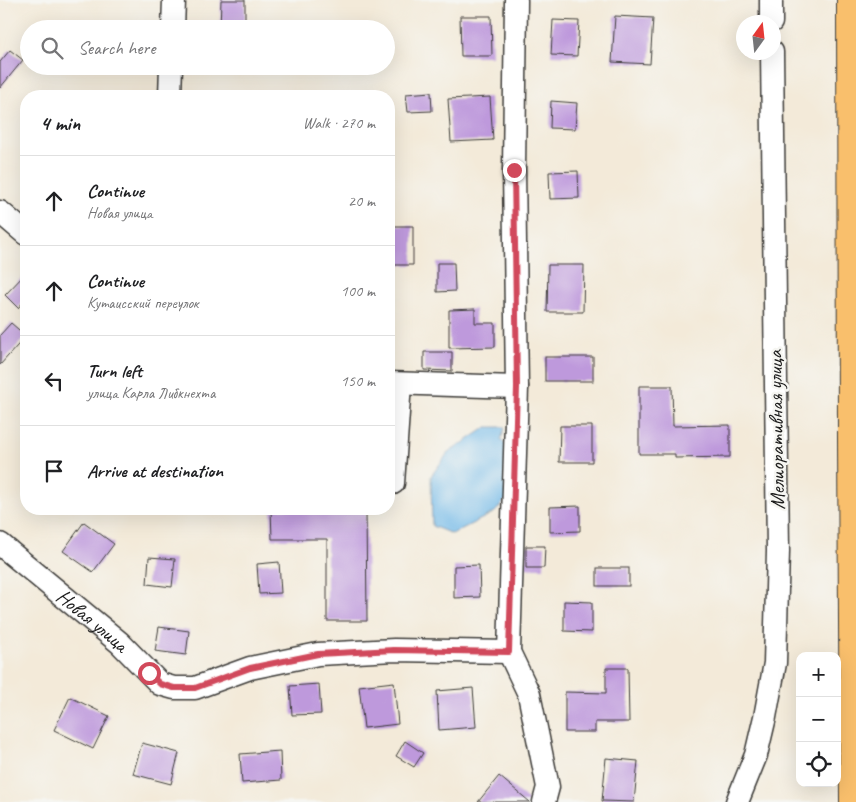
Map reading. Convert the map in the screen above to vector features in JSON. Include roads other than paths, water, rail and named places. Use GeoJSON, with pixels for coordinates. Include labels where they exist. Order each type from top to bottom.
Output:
{"type":"FeatureCollection","features":[{"type":"Feature","properties":{"kind":"highway"},"geometry":{"type":"LineString","coordinates":[[851,0],[854,802]]}},
{"type":"Feature","properties":{"kind":"street"},"geometry":{"type":"LineString","coordinates":[[173,20],[174,0]]}},
{"type":"Feature","properties":{"kind":"street"},"geometry":{"type":"LineString","coordinates":[[516,0],[514,170],[517,387],[509,652],[529,694],[548,787],[544,802]]}},
{"type":"Feature","properties":{"kind":"street"},"geometry":{"type":"LineString","coordinates":[[771,0],[771,15]]}},
{"type":"Feature","properties":{"kind":"street","name":"Мелиоративная улица"},"geometry":{"type":"LineString","coordinates":[[737,802],[756,755],[775,663],[778,551],[772,60]]}},
{"type":"Feature","properties":{"kind":"street"},"geometry":{"type":"LineString","coordinates":[[170,90],[171,75]]}},
{"type":"Feature","properties":{"kind":"street"},"geometry":{"type":"LineString","coordinates":[[0,212],[20,229]]}},
{"type":"Feature","properties":{"kind":"street"},"geometry":{"type":"LineString","coordinates":[[395,384],[517,387]]}},
{"type":"Feature","properties":{"kind":"street","name":"Новая улица"},"geometry":{"type":"LineString","coordinates":[[0,544],[120,643],[160,684],[174,688],[195,688],[250,668],[318,654],[394,650],[509,652]]}},
{"type":"Feature","properties":{"kind":"water"},"geometry":{"type":"Polygon","coordinates":[[[487,427],[505,427],[501,440],[512,451],[511,494],[495,512],[452,534],[432,526],[431,476],[448,453],[487,427]]]}}]}
